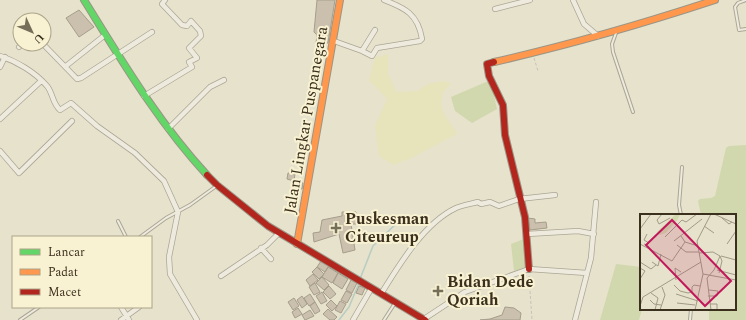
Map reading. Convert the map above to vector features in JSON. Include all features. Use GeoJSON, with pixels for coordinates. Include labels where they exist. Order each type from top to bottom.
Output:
{"type":"FeatureCollection","features":[{"type":"Feature","properties":{"kind":"main road"},"geometry":{"type":"LineString","coordinates":[[84,0],[144,96],[168,129],[217,185],[254,216],[280,233],[425,320]]}},
{"type":"Feature","properties":{"kind":"main road","name":"Jalan Lingkar Puspanegara"},"geometry":{"type":"LineString","coordinates":[[297,244],[334,41],[340,0]]}},
{"type":"Feature","properties":{"kind":"main road"},"geometry":{"type":"LineString","coordinates":[[529,269],[527,234],[505,135],[502,103],[490,76],[487,66],[488,63],[533,54],[652,21],[714,0]]}},
{"type":"Feature","properties":{"kind":"street"},"geometry":{"type":"LineString","coordinates":[[144,96],[192,67],[189,62],[197,58],[190,48],[201,36],[200,31],[191,21],[187,26],[182,25],[162,4],[165,0]]}},
{"type":"Feature","properties":{"kind":"street"},"geometry":{"type":"LineString","coordinates":[[334,41],[373,56],[377,48],[420,41],[422,39],[409,11],[403,7],[384,0]]}},
{"type":"Feature","properties":{"kind":"street"},"geometry":{"type":"LineString","coordinates":[[495,9],[530,0]]}},
{"type":"Feature","properties":{"kind":"street"},"geometry":{"type":"LineString","coordinates":[[573,0],[584,24],[598,36]]}},
{"type":"Feature","properties":{"kind":"street"},"geometry":{"type":"LineString","coordinates":[[362,51],[375,30]]}},
{"type":"Feature","properties":{"kind":"street"},"geometry":{"type":"LineString","coordinates":[[51,52],[77,79],[81,78],[152,32]]}},
{"type":"Feature","properties":{"kind":"street"},"geometry":{"type":"LineString","coordinates":[[66,66],[105,35]]}},
{"type":"Feature","properties":{"kind":"street"},"geometry":{"type":"LineString","coordinates":[[0,56],[22,66],[46,85],[55,104],[60,110],[71,103],[97,126],[130,149],[151,167],[164,181],[178,212],[169,257],[169,270],[197,319],[191,320]]}},
{"type":"Feature","properties":{"kind":"street"},"geometry":{"type":"LineString","coordinates":[[0,67],[5,57]]}},
{"type":"Feature","properties":{"kind":"street"},"geometry":{"type":"LineString","coordinates":[[168,129],[210,87],[224,80]]}},
{"type":"Feature","properties":{"kind":"street"},"geometry":{"type":"LineString","coordinates":[[0,119],[41,81]]}},
{"type":"Feature","properties":{"kind":"street"},"geometry":{"type":"LineString","coordinates":[[0,151],[19,173],[72,121]]}},
{"type":"Feature","properties":{"kind":"street"},"geometry":{"type":"LineString","coordinates":[[381,294],[398,266],[436,222],[456,208],[478,202],[481,204],[490,202],[499,206],[519,199],[555,195]]}},
{"type":"Feature","properties":{"kind":"street"},"geometry":{"type":"LineString","coordinates":[[575,320],[591,258],[596,202]]}},
{"type":"Feature","properties":{"kind":"street"},"geometry":{"type":"LineString","coordinates":[[527,234],[578,231],[594,234]]}},
{"type":"Feature","properties":{"kind":"street"},"geometry":{"type":"LineString","coordinates":[[222,276],[262,248],[280,233]]}},
{"type":"Feature","properties":{"kind":"street"},"geometry":{"type":"LineString","coordinates":[[262,248],[271,259]]}},
{"type":"Feature","properties":{"kind":"street"},"geometry":{"type":"LineString","coordinates":[[425,320],[465,292],[529,269],[587,273]]}},
{"type":"Feature","properties":{"kind":"street"},"geometry":{"type":"LineString","coordinates":[[353,320],[369,287]]}},
{"type":"Feature","properties":{"kind":"street"},"geometry":{"type":"LineString","coordinates":[[122,308],[128,318]]}},
{"type":"Feature","properties":{"kind":"street"},"geometry":{"type":"LineString","coordinates":[[121,320],[128,318],[138,308]]}},
{"type":"Feature","properties":{"kind":"lane"},"geometry":{"type":"LineString","coordinates":[[746,0],[738,2],[735,8],[739,30],[746,29]]}},
{"type":"Feature","properties":{"kind":"lane"},"geometry":{"type":"LineString","coordinates":[[617,30],[612,44],[613,52],[633,112]]}},
{"type":"Feature","properties":{"kind":"lane"},"geometry":{"type":"LineString","coordinates":[[681,214],[679,205],[682,167]]}},
{"type":"Feature","properties":{"kind":"lane"},"geometry":{"type":"LineString","coordinates":[[141,236],[217,185]]}},
{"type":"Feature","properties":{"kind":"lane"},"geometry":{"type":"LineString","coordinates":[[118,221],[126,236]]}},
{"type":"Feature","properties":{"kind":"lane"},"geometry":{"type":"LineString","coordinates":[[384,320],[395,302]]}},
{"type":"Feature","properties":{"kind":"lane"},"geometry":{"type":"LineString","coordinates":[[20,320],[38,308]]}},
{"type":"Feature","properties":{"kind":"lane"},"geometry":{"type":"LineString","coordinates":[[690,320],[691,310]]}},
{"type":"Feature","properties":{"kind":"path"},"geometry":{"type":"LineString","coordinates":[[533,54],[538,71]]}},
{"type":"Feature","properties":{"kind":"path"},"geometry":{"type":"LineString","coordinates":[[529,269],[532,320]]}},
{"type":"Feature","properties":{"kind":"shaded area"},"geometry":{"type":"Polygon","coordinates":[[[388,54],[388,74],[396,92],[417,91],[428,84],[444,81],[451,84],[443,92],[441,103],[444,114],[457,134],[409,159],[393,165],[379,156],[375,126],[387,99],[369,80],[375,58],[388,54]]]}},
{"type":"Feature","properties":{"kind":"green space"},"geometry":{"type":"Polygon","coordinates":[[[486,82],[491,82],[497,109],[472,123],[455,111],[451,97],[486,82]]]}},
{"type":"Feature","properties":{"kind":"green space"},"geometry":{"type":"Polygon","coordinates":[[[746,145],[746,320],[709,320],[709,310],[736,310],[736,214],[701,214],[698,201],[700,199],[715,196],[726,148],[729,146],[746,145]]]}},
{"type":"Feature","properties":{"kind":"green space"},"geometry":{"type":"Polygon","coordinates":[[[524,239],[527,267],[514,271],[511,244],[524,239]]]}},
{"type":"Feature","properties":{"kind":"green space"},"geometry":{"type":"Polygon","coordinates":[[[616,264],[640,267],[640,310],[642,310],[639,320],[600,320],[616,264]]]}},
{"type":"Feature","properties":{"kind":"building"},"geometry":{"type":"Polygon","coordinates":[[[317,0],[335,0],[328,43],[316,43],[317,35],[314,32],[317,0]]]}},
{"type":"Feature","properties":{"kind":"building"},"geometry":{"type":"Polygon","coordinates":[[[79,10],[94,27],[79,37],[66,18],[79,10]]]}},
{"type":"Feature","properties":{"kind":"building"},"geometry":{"type":"Polygon","coordinates":[[[288,173],[295,174],[294,181],[287,179],[288,173]]]}},
{"type":"Feature","properties":{"kind":"building"},"geometry":{"type":"Polygon","coordinates":[[[295,181],[303,183],[302,189],[294,188],[295,181]]]}},
{"type":"Feature","properties":{"kind":"building","name":"Puskesman Citeureup"},"geometry":{"type":"Polygon","coordinates":[[[342,212],[356,212],[356,224],[351,224],[355,250],[343,253],[339,234],[314,242],[313,233],[320,232],[322,220],[342,216],[342,212]]]}},
{"type":"Feature","properties":{"kind":"building"},"geometry":{"type":"Polygon","coordinates":[[[528,218],[535,219],[535,223],[546,222],[547,228],[530,230],[528,218]]]}},
{"type":"Feature","properties":{"kind":"building"},"geometry":{"type":"Polygon","coordinates":[[[321,261],[329,266],[325,272],[317,267],[321,261]]]}},
{"type":"Feature","properties":{"kind":"building"},"geometry":{"type":"Polygon","coordinates":[[[317,267],[324,274],[319,279],[312,272],[317,267]]]}},
{"type":"Feature","properties":{"kind":"building"},"geometry":{"type":"Polygon","coordinates":[[[328,267],[338,273],[332,283],[322,277],[328,267]]]}},
{"type":"Feature","properties":{"kind":"building"},"geometry":{"type":"Polygon","coordinates":[[[338,273],[348,279],[342,289],[333,283],[338,273]]]}},
{"type":"Feature","properties":{"kind":"building"},"geometry":{"type":"Polygon","coordinates":[[[313,274],[318,280],[310,286],[306,280],[313,274]]]}},
{"type":"Feature","properties":{"kind":"building"},"geometry":{"type":"Polygon","coordinates":[[[322,277],[329,285],[324,290],[316,283],[322,277]]]}},
{"type":"Feature","properties":{"kind":"building"},"geometry":{"type":"Polygon","coordinates":[[[351,280],[357,283],[352,293],[346,290],[351,280]]]}},
{"type":"Feature","properties":{"kind":"building"},"geometry":{"type":"Polygon","coordinates":[[[315,283],[320,292],[314,295],[309,287],[315,283]]]}},
{"type":"Feature","properties":{"kind":"building"},"geometry":{"type":"Polygon","coordinates":[[[329,286],[336,294],[330,299],[323,292],[329,286]]]}},
{"type":"Feature","properties":{"kind":"building"},"geometry":{"type":"Polygon","coordinates":[[[359,286],[365,288],[362,295],[356,293],[359,286]]]}},
{"type":"Feature","properties":{"kind":"building"},"geometry":{"type":"Polygon","coordinates":[[[346,291],[352,294],[347,303],[341,300],[346,291]]]}},
{"type":"Feature","properties":{"kind":"building"},"geometry":{"type":"Polygon","coordinates":[[[322,292],[327,301],[321,304],[316,296],[322,292]]]}},
{"type":"Feature","properties":{"kind":"building"},"geometry":{"type":"Polygon","coordinates":[[[310,294],[315,302],[309,306],[304,298],[310,294]]]}},
{"type":"Feature","properties":{"kind":"building"},"geometry":{"type":"Polygon","coordinates":[[[302,296],[307,304],[302,308],[297,300],[302,296]]]}},
{"type":"Feature","properties":{"kind":"building"},"geometry":{"type":"Polygon","coordinates":[[[294,298],[299,306],[293,310],[288,302],[294,298]]]}},
{"type":"Feature","properties":{"kind":"building"},"geometry":{"type":"Polygon","coordinates":[[[331,300],[337,306],[332,311],[326,305],[331,300]]]}},
{"type":"Feature","properties":{"kind":"building"},"geometry":{"type":"Polygon","coordinates":[[[340,301],[346,304],[341,313],[335,310],[340,301]]]}},
{"type":"Feature","properties":{"kind":"building"},"geometry":{"type":"Polygon","coordinates":[[[315,302],[320,311],[315,314],[310,306],[315,302]]]}},
{"type":"Feature","properties":{"kind":"building"},"geometry":{"type":"Polygon","coordinates":[[[505,307],[514,308],[521,313],[520,320],[480,320],[490,319],[502,315],[505,307]]]}},
{"type":"Feature","properties":{"kind":"building"},"geometry":{"type":"Polygon","coordinates":[[[298,308],[302,314],[295,318],[292,312],[298,308]]]}},
{"type":"Feature","properties":{"kind":"building"},"geometry":{"type":"Polygon","coordinates":[[[328,309],[337,317],[334,320],[330,320],[323,314],[328,309]]]}},
{"type":"Feature","properties":{"kind":"building"},"geometry":{"type":"Polygon","coordinates":[[[310,310],[314,316],[305,320],[302,315],[310,310]]]}},
{"type":"Feature","properties":{"kind":"waterway"},"geometry":{"type":"LineString","coordinates":[[360,279],[373,246],[401,219]]}},
{"type":"Feature","properties":{"kind":"waterway"},"geometry":{"type":"LineString","coordinates":[[339,320],[349,307],[359,283]]}},
{"type":"Feature","properties":{"kind":"traffic: fast"},"geometry":{"type":"LineString","coordinates":[[84,0],[141,90],[172,134],[207,175]]}},
{"type":"Feature","properties":{"kind":"traffic: slow"},"geometry":{"type":"LineString","coordinates":[[297,244],[340,0]]}},
{"type":"Feature","properties":{"kind":"traffic: slow"},"geometry":{"type":"LineString","coordinates":[[494,62],[605,34],[715,0]]}},
{"type":"Feature","properties":{"kind":"traffic: jam"},"geometry":{"type":"LineString","coordinates":[[494,62],[487,64],[489,76],[503,105],[505,135],[525,217],[529,269]]}},
{"type":"Feature","properties":{"kind":"traffic: jam"},"geometry":{"type":"LineString","coordinates":[[207,175],[217,185],[268,226],[425,320]]}},
{"type":"Feature","properties":{"kind":"place","name":"Puskesman Citeureup"},"geometry":{"type":"Point","coordinates":[336,228]}},
{"type":"Feature","properties":{"kind":"place","name":"Bidan Dede Qoriah"},"geometry":{"type":"Point","coordinates":[438,291]}}]}
